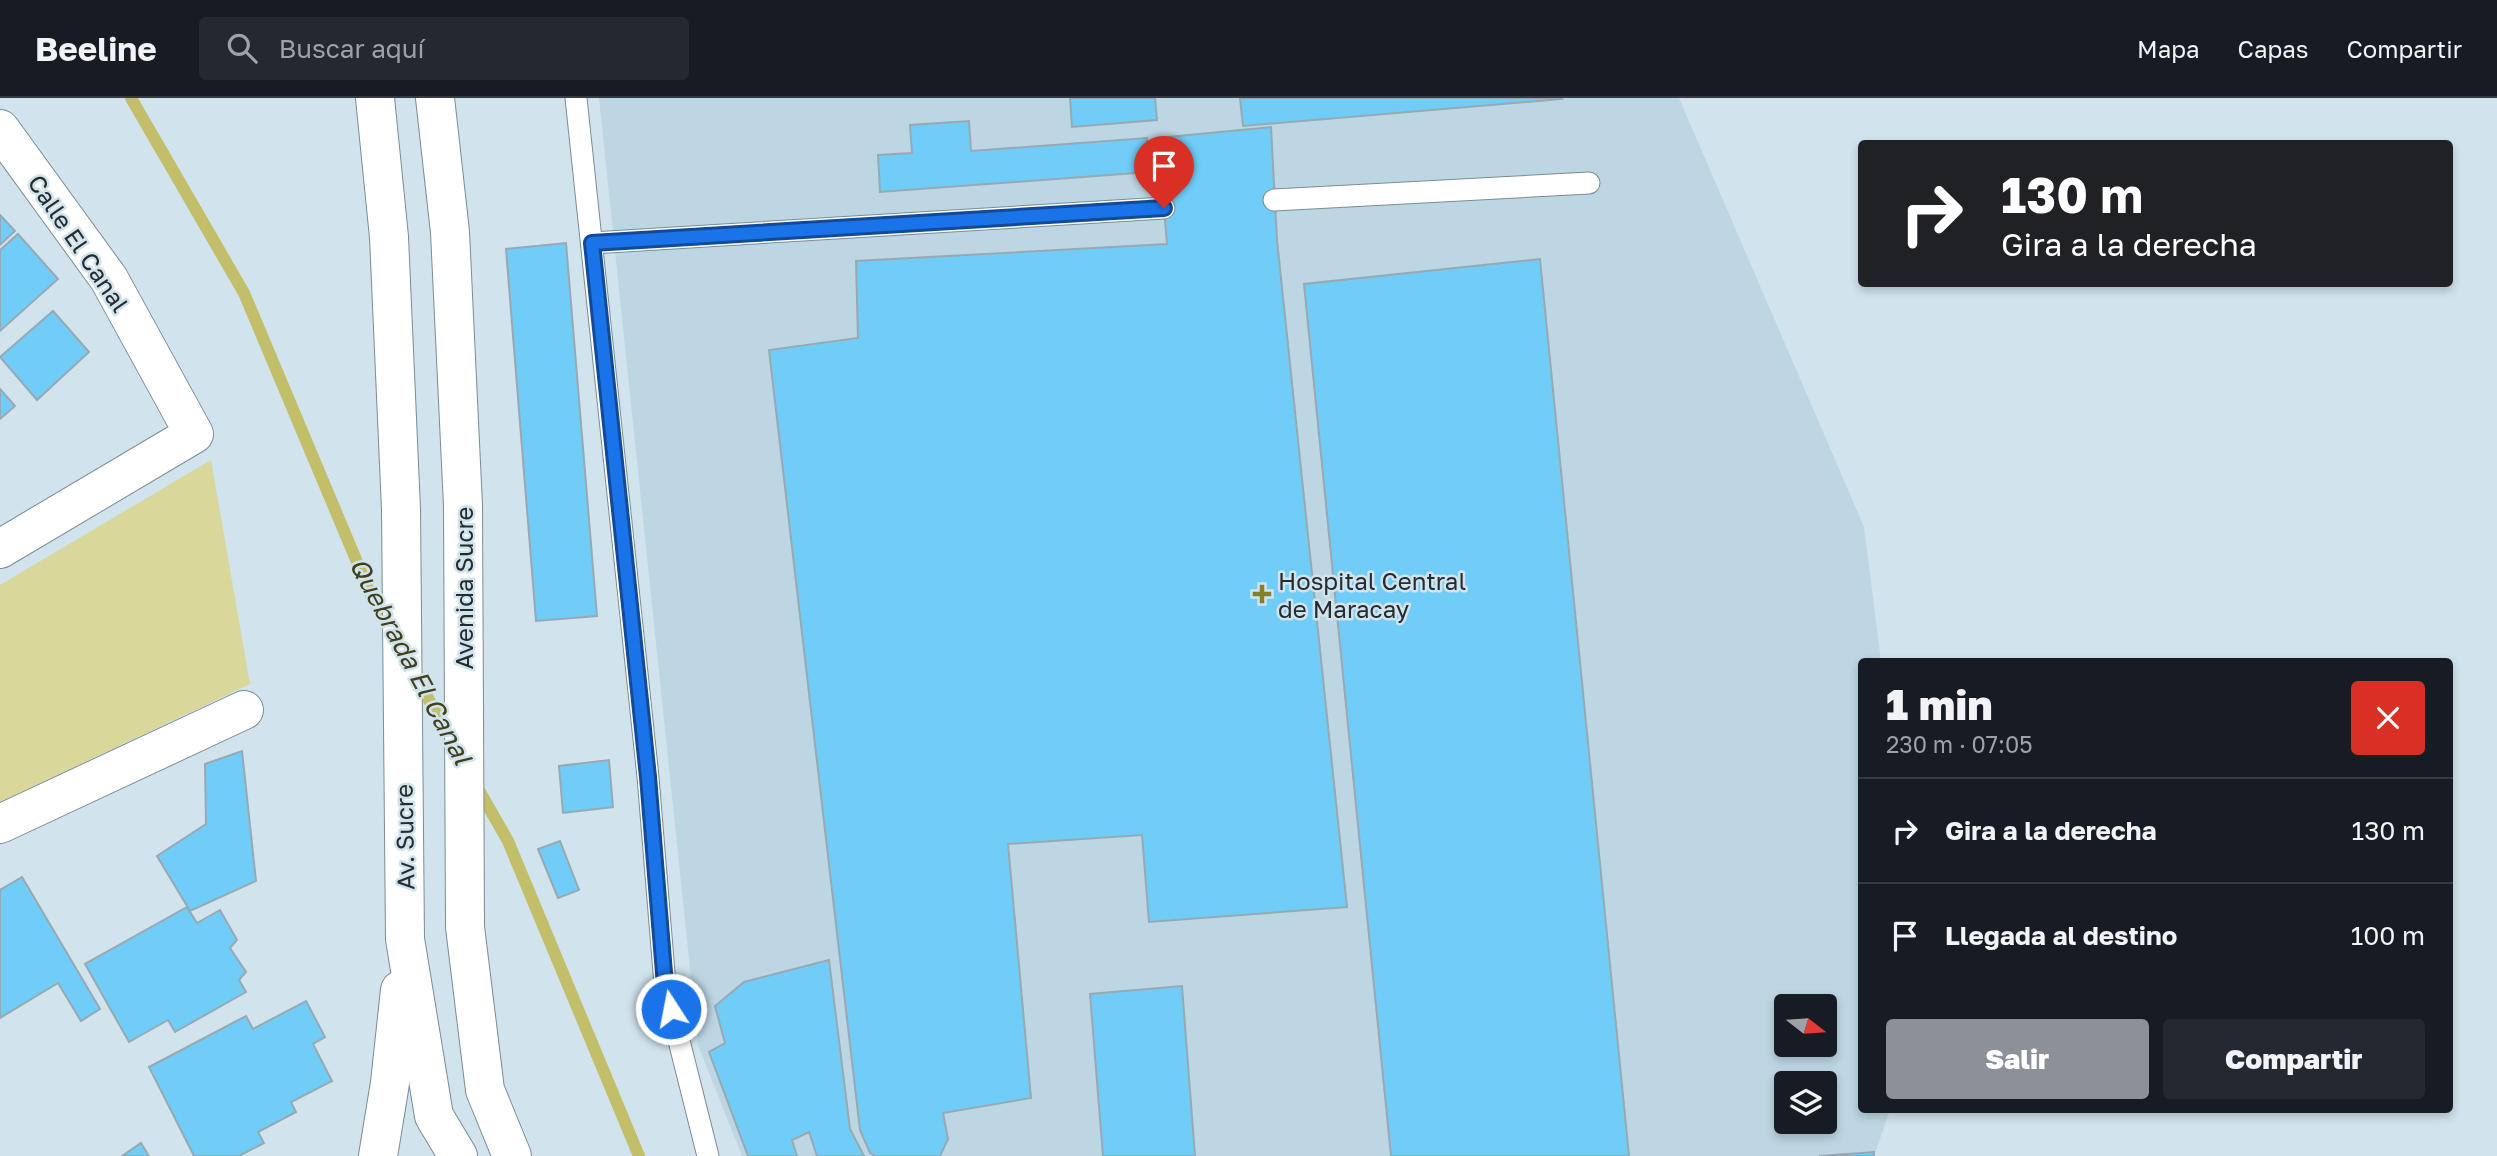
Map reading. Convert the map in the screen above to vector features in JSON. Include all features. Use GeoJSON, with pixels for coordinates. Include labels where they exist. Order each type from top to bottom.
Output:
{"type":"FeatureCollection","features":[{"type":"Feature","properties":{"kind":"street","name":"Av. Sucre"},"geometry":{"type":"LineString","coordinates":[[375,98],[389,237],[401,509],[405,939],[434,1116],[458,1156]]}},
{"type":"Feature","properties":{"kind":"street","name":"Avenida Sucre"},"geometry":{"type":"LineString","coordinates":[[435,98],[450,232],[463,506],[464,923],[485,1090],[512,1156]]}},
{"type":"Feature","properties":{"kind":"street","name":"Calle El Canal"},"geometry":{"type":"LineString","coordinates":[[0,129],[109,279],[194,434],[0,549]]}},
{"type":"Feature","properties":{"kind":"street"},"geometry":{"type":"LineString","coordinates":[[0,824],[244,710]]}},
{"type":"Feature","properties":{"kind":"street"},"geometry":{"type":"LineString","coordinates":[[378,1156],[390,1083],[405,939]]}},
{"type":"Feature","properties":{"kind":"lane"},"geometry":{"type":"LineString","coordinates":[[576,98],[648,777],[665,985],[708,1156]]}},
{"type":"Feature","properties":{"kind":"lane"},"geometry":{"type":"LineString","coordinates":[[1274,200],[1589,183]]}},
{"type":"Feature","properties":{"kind":"lane"},"geometry":{"type":"LineString","coordinates":[[592,243],[1164,208]]}},
{"type":"Feature","properties":{"kind":"shaded area","name":"Hospital Central de Maracay"},"geometry":{"type":"Polygon","coordinates":[[[599,98],[1679,98],[1864,527],[1881,658],[1858,658],[1858,1113],[1889,1113],[1874,1156],[742,1156],[698,1045],[599,98]]]}},
{"type":"Feature","properties":{"kind":"shaded area"},"geometry":{"type":"Polygon","coordinates":[[[211,460],[250,684],[0,802],[0,585],[211,460]]]}},
{"type":"Feature","properties":{"kind":"building"},"geometry":{"type":"Polygon","coordinates":[[[1070,98],[1155,98],[1157,120],[1072,127],[1070,98]]]}},
{"type":"Feature","properties":{"kind":"building"},"geometry":{"type":"Polygon","coordinates":[[[1240,98],[1561,98],[1562,99],[1243,126],[1240,98]]]}},
{"type":"Feature","properties":{"kind":"building"},"geometry":{"type":"Polygon","coordinates":[[[969,121],[971,151],[1147,138],[1149,172],[880,192],[878,155],[912,153],[910,125],[969,121]]]}},
{"type":"Feature","properties":{"kind":"building"},"geometry":{"type":"Polygon","coordinates":[[[1271,127],[1277,240],[1347,907],[1149,922],[1142,835],[1008,844],[1031,1098],[943,1113],[948,1139],[940,1156],[875,1156],[870,1153],[860,1130],[769,350],[858,338],[856,261],[1167,244],[1158,138],[1271,127]]]}},
{"type":"Feature","properties":{"kind":"building"},"geometry":{"type":"Polygon","coordinates":[[[0,215],[15,231],[0,245],[0,215]]]}},
{"type":"Feature","properties":{"kind":"building"},"geometry":{"type":"Polygon","coordinates":[[[18,234],[58,279],[0,331],[0,250],[18,234]]]}},
{"type":"Feature","properties":{"kind":"building"},"geometry":{"type":"Polygon","coordinates":[[[566,243],[597,616],[536,621],[506,249],[566,243]]]}},
{"type":"Feature","properties":{"kind":"building"},"geometry":{"type":"Polygon","coordinates":[[[1540,259],[1629,1156],[1391,1156],[1304,284],[1540,259]]]}},
{"type":"Feature","properties":{"kind":"building"},"geometry":{"type":"Polygon","coordinates":[[[53,311],[89,352],[37,400],[0,357],[53,311]]]}},
{"type":"Feature","properties":{"kind":"building"},"geometry":{"type":"Polygon","coordinates":[[[0,389],[15,406],[0,419],[0,389]]]}},
{"type":"Feature","properties":{"kind":"building"},"geometry":{"type":"Polygon","coordinates":[[[242,751],[256,881],[190,911],[157,856],[206,824],[205,764],[242,751]]]}},
{"type":"Feature","properties":{"kind":"building"},"geometry":{"type":"Polygon","coordinates":[[[609,760],[613,807],[563,813],[559,766],[609,760]]]}},
{"type":"Feature","properties":{"kind":"building"},"geometry":{"type":"Polygon","coordinates":[[[560,841],[579,890],[558,898],[538,849],[560,841]]]}},
{"type":"Feature","properties":{"kind":"building"},"geometry":{"type":"Polygon","coordinates":[[[22,877],[100,1009],[81,1021],[58,983],[0,1018],[0,890],[22,877]]]}},
{"type":"Feature","properties":{"kind":"building"},"geometry":{"type":"Polygon","coordinates":[[[187,907],[197,923],[220,910],[237,940],[230,948],[246,972],[239,980],[246,992],[175,1032],[168,1020],[129,1042],[85,964],[187,907]]]}},
{"type":"Feature","properties":{"kind":"building"},"geometry":{"type":"Polygon","coordinates":[[[829,960],[850,1129],[864,1156],[817,1156],[809,1132],[792,1140],[797,1156],[748,1156],[709,1052],[725,1043],[715,1006],[744,982],[829,960]]]}},
{"type":"Feature","properties":{"kind":"building"},"geometry":{"type":"Polygon","coordinates":[[[1182,986],[1195,1156],[1103,1156],[1090,994],[1182,986]]]}},
{"type":"Feature","properties":{"kind":"building"},"geometry":{"type":"Polygon","coordinates":[[[306,1001],[325,1037],[313,1044],[332,1081],[291,1102],[296,1112],[258,1132],[264,1143],[239,1156],[194,1156],[149,1067],[246,1016],[253,1029],[306,1001]]]}},
{"type":"Feature","properties":{"kind":"building"},"geometry":{"type":"Polygon","coordinates":[[[141,1143],[149,1156],[122,1156],[141,1143]]]}},
{"type":"Feature","properties":{"kind":"building"},"geometry":{"type":"Polygon","coordinates":[[[1874,1152],[1874,1156],[1819,1156],[1874,1152]]]}},
{"type":"Feature","properties":{"kind":"waterway","name":"Quebrada El Canal"},"geometry":{"type":"LineString","coordinates":[[131,98],[244,293],[373,600],[391,631]]}},
{"type":"Feature","properties":{"kind":"waterway","name":"Quebrada El Canal"},"geometry":{"type":"LineString","coordinates":[[415,675],[452,741]]}},
{"type":"Feature","properties":{"kind":"waterway","name":"Quebrada El Canal"},"geometry":{"type":"LineString","coordinates":[[476,785],[508,841],[639,1156]]}},
{"type":"Feature","properties":{"kind":"place","name":"Hospital Central de Maracay"},"geometry":{"type":"Point","coordinates":[1262,594]}},
{"type":"Feature","properties":{"kind":"route"},"geometry":{"type":"LineString","coordinates":[[671,1009],[665,985],[648,777],[592,243],[1164,208]]}}]}
